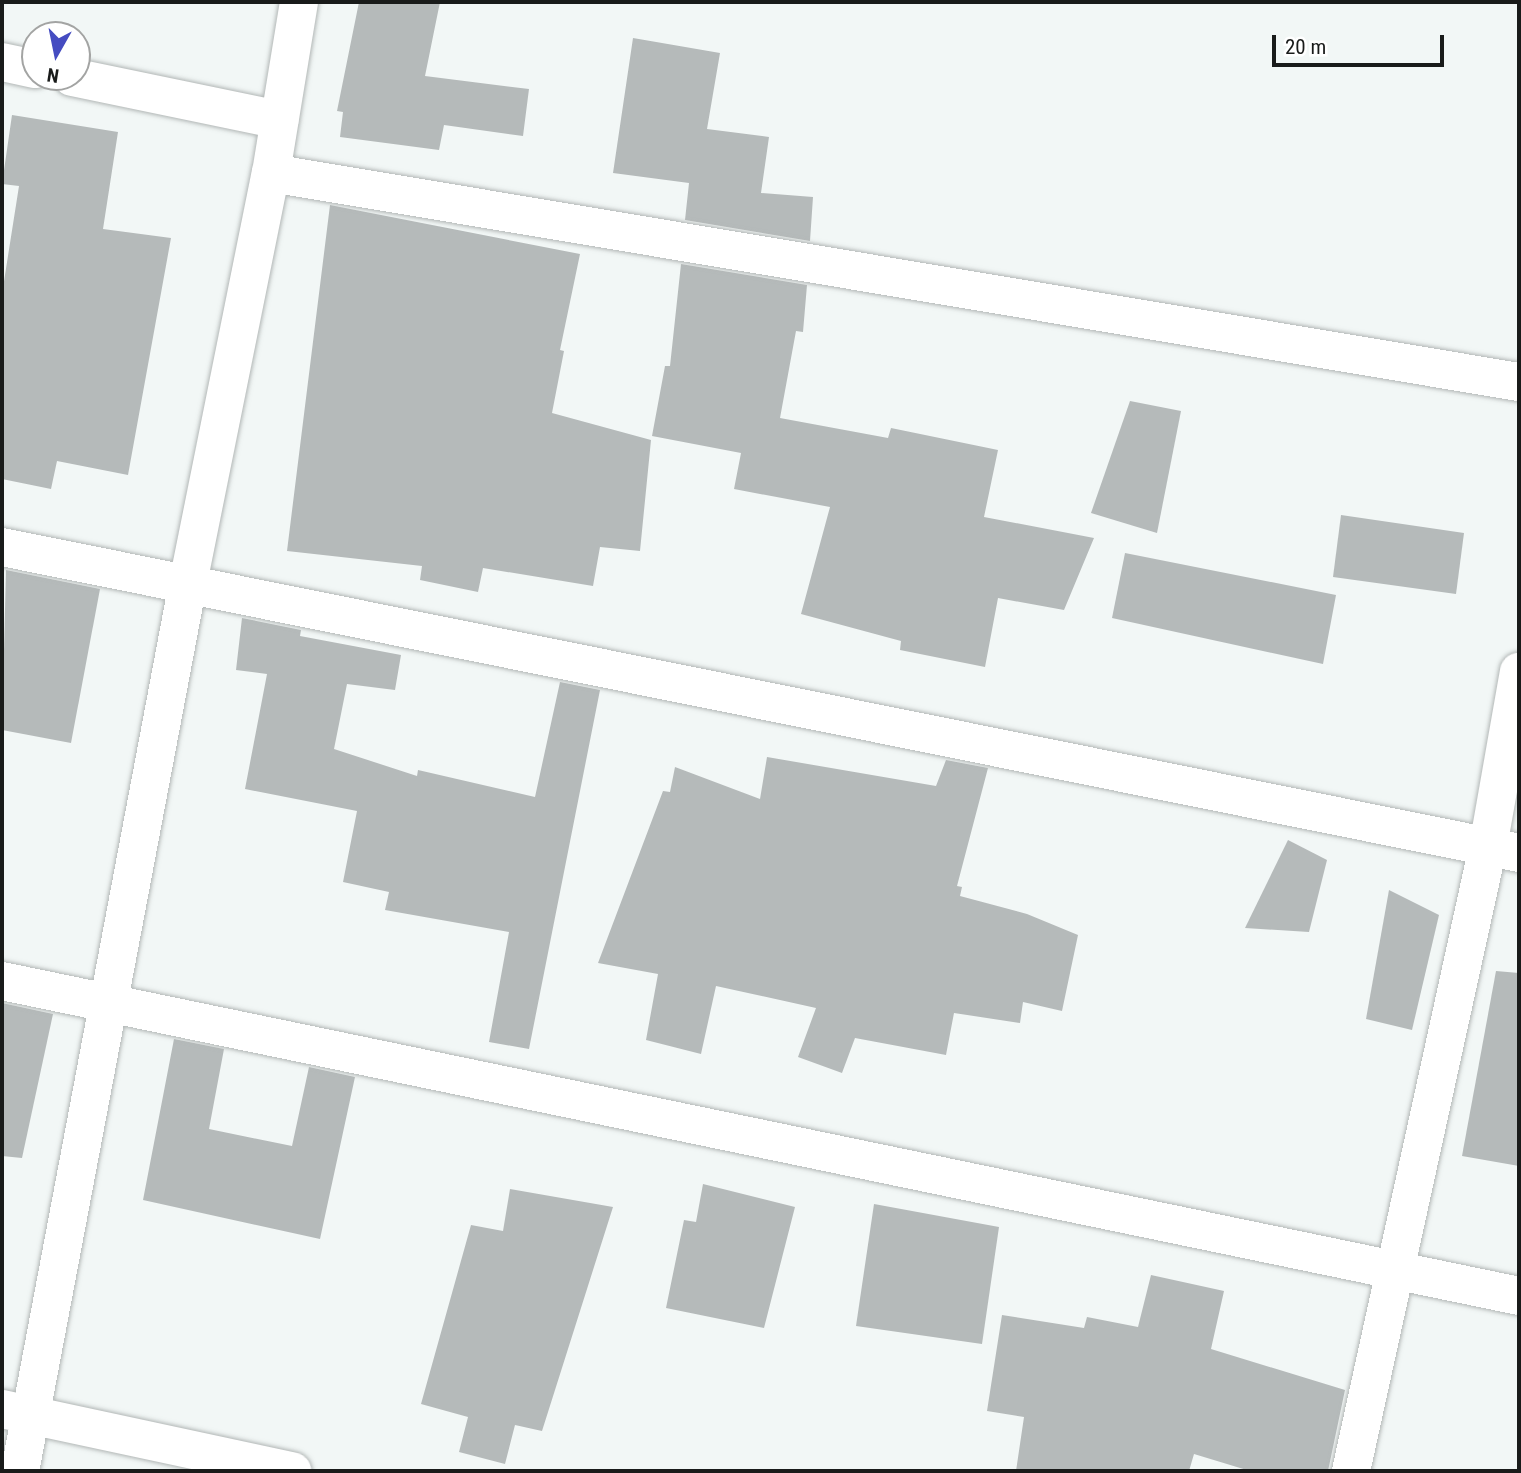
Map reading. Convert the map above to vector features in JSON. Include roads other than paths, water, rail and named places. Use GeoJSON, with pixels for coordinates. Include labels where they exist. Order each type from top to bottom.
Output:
{"type":"FeatureCollection","features":[{"type":"Feature","properties":{"kind":"street"},"geometry":{"type":"LineString","coordinates":[[20,1471],[17,1412],[111,1003],[187,588],[271,173],[299,2]]}},
{"type":"Feature","properties":{"kind":"street"},"geometry":{"type":"LineString","coordinates":[[2,62],[21,66]]}},
{"type":"Feature","properties":{"kind":"street"},"geometry":{"type":"LineString","coordinates":[[91,81],[280,120]]}},
{"type":"Feature","properties":{"kind":"street"},"geometry":{"type":"LineString","coordinates":[[271,173],[1519,382]]}},
{"type":"Feature","properties":{"kind":"street"},"geometry":{"type":"LineString","coordinates":[[2,547],[187,588],[1503,850]]}},
{"type":"Feature","properties":{"kind":"street"},"geometry":{"type":"LineString","coordinates":[[1351,1471],[1394,1271],[1503,850],[1519,672]]}},
{"type":"Feature","properties":{"kind":"street"},"geometry":{"type":"LineString","coordinates":[[2,981],[1519,1296]]}},
{"type":"Feature","properties":{"kind":"street"},"geometry":{"type":"LineString","coordinates":[[17,1412],[292,1471]]}}]}
